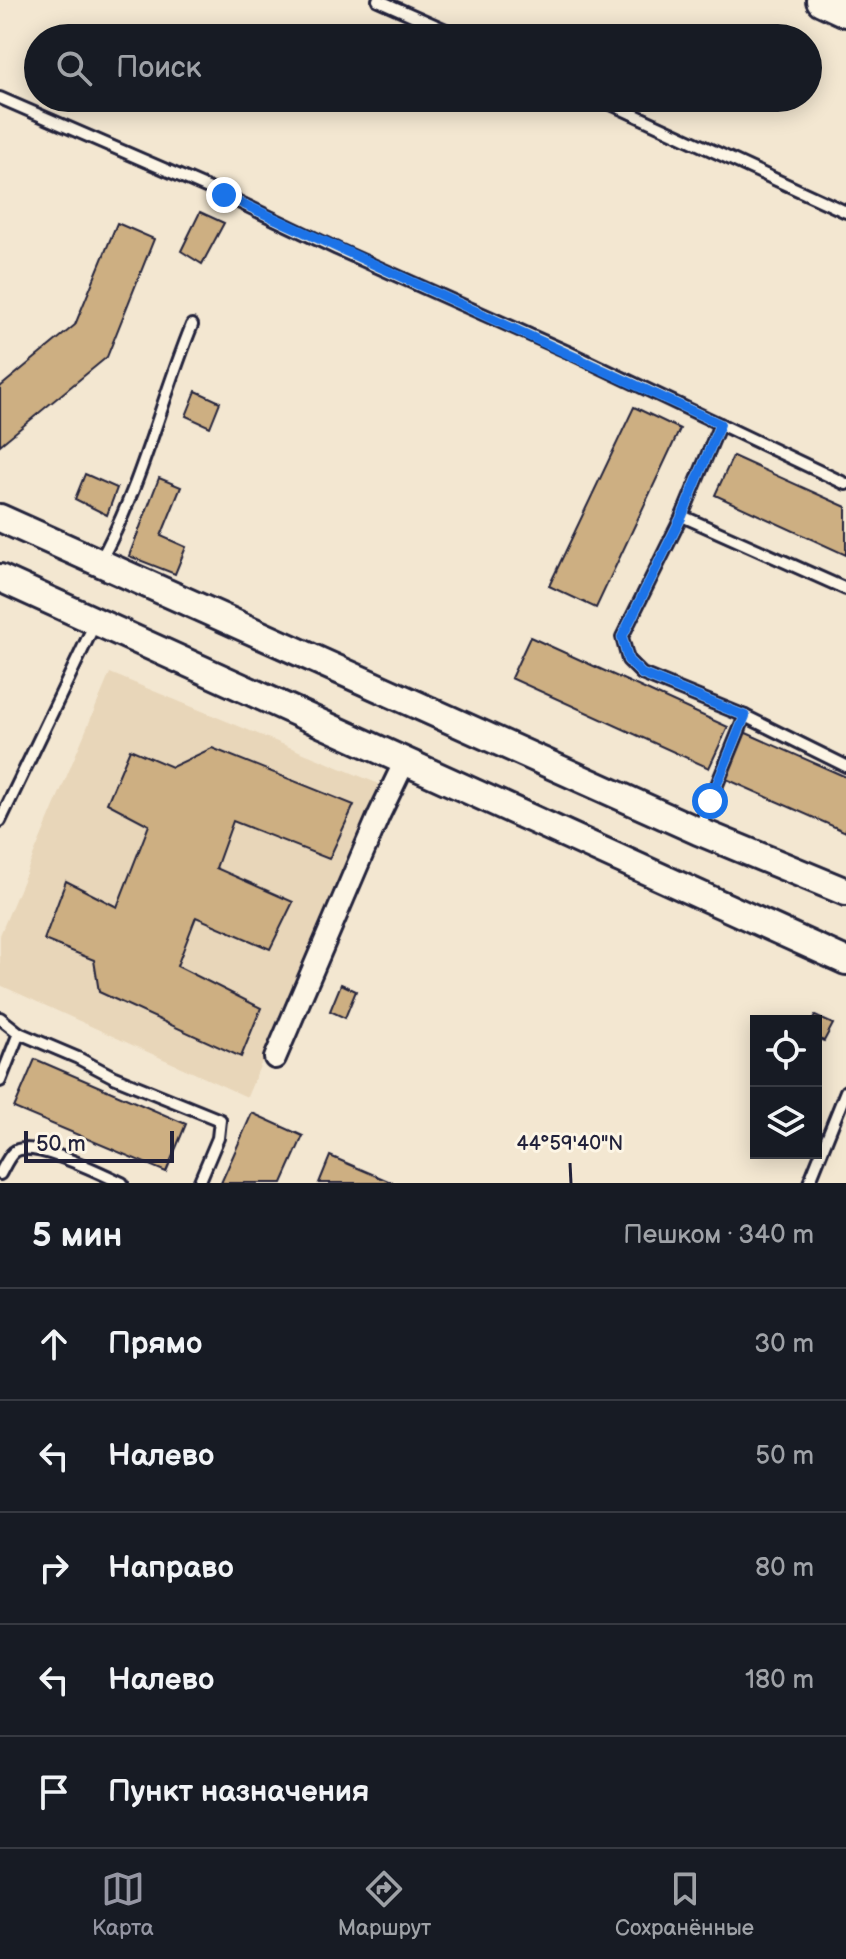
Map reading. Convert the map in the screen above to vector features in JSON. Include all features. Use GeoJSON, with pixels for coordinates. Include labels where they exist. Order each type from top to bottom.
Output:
{"type":"FeatureCollection","features":[{"type":"Feature","properties":{"kind":"main road"},"geometry":{"type":"LineString","coordinates":[[822,0],[846,11]]}},
{"type":"Feature","properties":{"kind":"street"},"geometry":{"type":"LineString","coordinates":[[0,518],[698,831],[846,892]]}},
{"type":"Feature","properties":{"kind":"street"},"geometry":{"type":"LineString","coordinates":[[0,578],[846,961]]}},
{"type":"Feature","properties":{"kind":"street"},"geometry":{"type":"LineString","coordinates":[[275,1058],[404,763]]}},
{"type":"Feature","properties":{"kind":"lane"},"geometry":{"type":"LineString","coordinates":[[378,0],[432,24]]}},
{"type":"Feature","properties":{"kind":"lane"},"geometry":{"type":"LineString","coordinates":[[0,98],[24,108]]}},
{"type":"Feature","properties":{"kind":"lane"},"geometry":{"type":"LineString","coordinates":[[32,112],[224,195],[846,484]]}},
{"type":"Feature","properties":{"kind":"lane"},"geometry":{"type":"LineString","coordinates":[[628,112],[846,212]]}},
{"type":"Feature","properties":{"kind":"lane"},"geometry":{"type":"LineString","coordinates":[[99,563],[117,530],[192,325]]}},
{"type":"Feature","properties":{"kind":"lane"},"geometry":{"type":"LineString","coordinates":[[720,424],[682,516],[622,637],[628,660],[642,674],[745,716],[846,766]]}},
{"type":"Feature","properties":{"kind":"lane"},"geometry":{"type":"LineString","coordinates":[[682,516],[846,589]]}},
{"type":"Feature","properties":{"kind":"lane"},"geometry":{"type":"LineString","coordinates":[[0,821],[96,621]]}},
{"type":"Feature","properties":{"kind":"lane"},"geometry":{"type":"LineString","coordinates":[[698,831],[745,716]]}},
{"type":"Feature","properties":{"kind":"lane"},"geometry":{"type":"LineString","coordinates":[[0,1018],[19,1033],[114,1077],[220,1120],[218,1138],[199,1183]]}},
{"type":"Feature","properties":{"kind":"lane"},"geometry":{"type":"LineString","coordinates":[[0,1081],[19,1033]]}},
{"type":"Feature","properties":{"kind":"lane"},"geometry":{"type":"LineString","coordinates":[[809,1183],[846,1091]]}},
{"type":"Feature","properties":{"kind":"lane"},"geometry":{"type":"LineString","coordinates":[[0,1174],[15,1151],[25,1147],[44,1151],[122,1183]]}},
{"type":"Feature","properties":{"kind":"shaded area"},"geometry":{"type":"Polygon","coordinates":[[[110,673],[379,784],[247,1097],[0,985],[0,935],[110,673]]]}},
{"type":"Feature","properties":{"kind":"building"},"geometry":{"type":"Polygon","coordinates":[[[200,212],[224,223],[202,264],[181,251],[200,212]]]}},
{"type":"Feature","properties":{"kind":"building"},"geometry":{"type":"Polygon","coordinates":[[[117,223],[154,239],[107,357],[0,445],[0,387],[75,325],[117,223]]]}},
{"type":"Feature","properties":{"kind":"building"},"geometry":{"type":"Polygon","coordinates":[[[196,391],[220,402],[210,427],[186,416],[196,391]]]}},
{"type":"Feature","properties":{"kind":"building"},"geometry":{"type":"Polygon","coordinates":[[[634,407],[680,429],[596,608],[549,586],[634,407]]]}},
{"type":"Feature","properties":{"kind":"building"},"geometry":{"type":"Polygon","coordinates":[[[733,456],[846,507],[846,555],[715,495],[733,456]]]}},
{"type":"Feature","properties":{"kind":"building"},"geometry":{"type":"Polygon","coordinates":[[[85,474],[117,488],[107,515],[75,499],[85,474]]]}},
{"type":"Feature","properties":{"kind":"building"},"geometry":{"type":"Polygon","coordinates":[[[159,478],[181,487],[161,536],[186,547],[175,574],[129,556],[159,478]]]}},
{"type":"Feature","properties":{"kind":"building"},"geometry":{"type":"Polygon","coordinates":[[[530,637],[728,727],[709,768],[511,678],[530,637]]]}},
{"type":"Feature","properties":{"kind":"building"},"geometry":{"type":"Polygon","coordinates":[[[744,732],[846,777],[846,832],[724,778],[744,732]]]}},
{"type":"Feature","properties":{"kind":"building"},"geometry":{"type":"Polygon","coordinates":[[[212,748],[354,805],[329,859],[233,821],[216,868],[293,902],[270,949],[196,917],[177,966],[261,1008],[241,1057],[99,992],[94,960],[44,940],[66,881],[117,907],[149,825],[107,803],[130,749],[172,767],[212,748]]]}},
{"type":"Feature","properties":{"kind":"building"},"geometry":{"type":"Polygon","coordinates":[[[341,984],[356,991],[345,1018],[330,1011],[341,984]]]}},
{"type":"Feature","properties":{"kind":"building"},"geometry":{"type":"Polygon","coordinates":[[[822,1019],[833,1024],[822,1040],[822,1019]]]}},
{"type":"Feature","properties":{"kind":"building"},"geometry":{"type":"Polygon","coordinates":[[[35,1059],[186,1124],[166,1172],[14,1108],[35,1059]]]}},
{"type":"Feature","properties":{"kind":"building"},"geometry":{"type":"Polygon","coordinates":[[[252,1113],[303,1136],[282,1183],[221,1183],[252,1113]]]}},
{"type":"Feature","properties":{"kind":"building"},"geometry":{"type":"Polygon","coordinates":[[[330,1156],[393,1183],[319,1183],[330,1156]]]}},
{"type":"Feature","properties":{"kind":"route"},"geometry":{"type":"LineString","coordinates":[[224,195],[720,424],[682,516],[622,637],[628,660],[642,674],[745,716],[710,801]]}}]}
